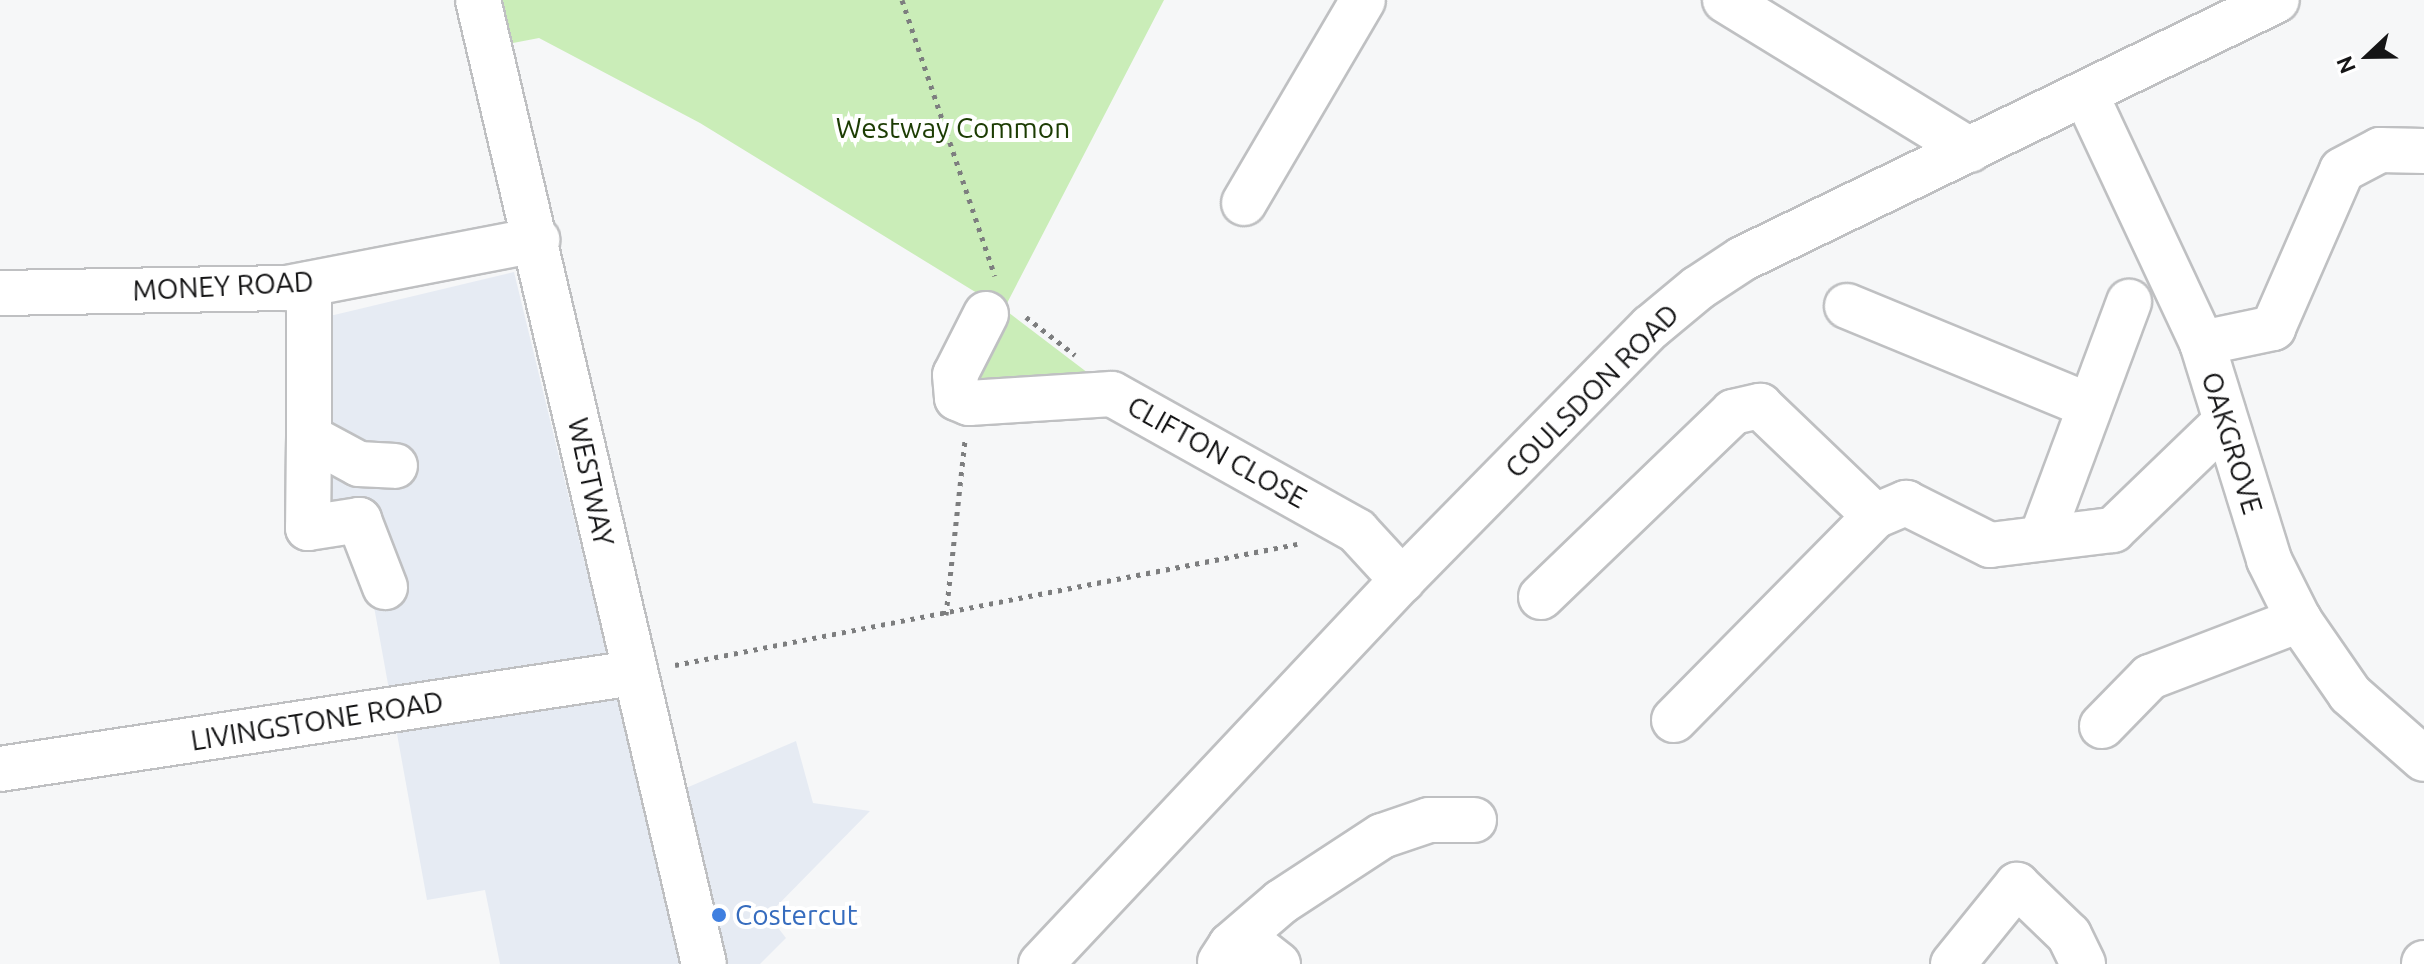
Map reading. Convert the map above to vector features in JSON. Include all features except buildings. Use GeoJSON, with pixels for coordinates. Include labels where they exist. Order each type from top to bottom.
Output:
{"type":"FeatureCollection","features":[{"type":"Feature","properties":{"kind":"street"},"geometry":{"type":"LineString","coordinates":[[1244,203],[1363,0]]}},
{"type":"Feature","properties":{"kind":"street","name":"COULSDON ROAD"},"geometry":{"type":"LineString","coordinates":[[1041,964],[1402,580],[1651,327],[1698,288],[1742,259],[2277,0]]}},
{"type":"Feature","properties":{"kind":"street","name":"WESTWAY"},"geometry":{"type":"LineString","coordinates":[[467,1],[537,240],[633,673],[704,964]]}},
{"type":"Feature","properties":{"kind":"street"},"geometry":{"type":"LineString","coordinates":[[1739,3],[1970,150]]}},
{"type":"Feature","properties":{"kind":"street","name":"OAKGROVE"},"geometry":{"type":"LineString","coordinates":[[2086,95],[2202,343],[2224,423],[2269,560],[2299,620],[2350,694],[2419,748]]}},
{"type":"Feature","properties":{"kind":"street"},"geometry":{"type":"LineString","coordinates":[[2202,343],[2273,328],[2342,170],[2380,150],[2424,151]]}},
{"type":"Feature","properties":{"kind":"street","name":"MONEY ROAD"},"geometry":{"type":"LineString","coordinates":[[0,293],[309,284],[537,240]]}},
{"type":"Feature","properties":{"kind":"street"},"geometry":{"type":"LineString","coordinates":[[309,284],[308,528],[359,520],[385,587]]}},
{"type":"Feature","properties":{"kind":"street"},"geometry":{"type":"LineString","coordinates":[[2042,536],[2087,405],[2129,302]]}},
{"type":"Feature","properties":{"kind":"street"},"geometry":{"type":"LineString","coordinates":[[953,404],[955,375],[999,303]]}},
{"type":"Feature","properties":{"kind":"street"},"geometry":{"type":"LineString","coordinates":[[1847,306],[2087,405]]}},
{"type":"Feature","properties":{"kind":"street","name":"CLIFTON CLOSE"},"geometry":{"type":"LineString","coordinates":[[953,404],[1112,394],[1357,531],[1402,580]]}},
{"type":"Feature","properties":{"kind":"street"},"geometry":{"type":"LineString","coordinates":[[1541,597],[1733,412],[1760,406],[1875,516]]}},
{"type":"Feature","properties":{"kind":"street"},"geometry":{"type":"LineString","coordinates":[[1674,720],[1875,516],[1906,503],[1990,545],[2042,536],[2113,530],[2224,423]]}},
{"type":"Feature","properties":{"kind":"street"},"geometry":{"type":"LineString","coordinates":[[309,437],[359,464],[395,466]]}},
{"type":"Feature","properties":{"kind":"street"},"geometry":{"type":"LineString","coordinates":[[2102,726],[2150,677],[2299,620]]}},
{"type":"Feature","properties":{"kind":"street","name":"LIVINGSTONE ROAD"},"geometry":{"type":"LineString","coordinates":[[0,769],[633,673]]}},
{"type":"Feature","properties":{"kind":"street"},"geometry":{"type":"LineString","coordinates":[[1225,954],[1281,902],[1382,836],[1429,820],[1474,820]]}},
{"type":"Feature","properties":{"kind":"street"},"geometry":{"type":"LineString","coordinates":[[1953,964],[2017,885],[2069,935],[2083,964]]}},
{"type":"Feature","properties":{"kind":"street"},"geometry":{"type":"LineString","coordinates":[[1225,954],[1256,947],[1278,964]]}},
{"type":"Feature","properties":{"kind":"path"},"geometry":{"type":"LineString","coordinates":[[902,0],[999,303],[1102,376],[1112,394]]}},
{"type":"Feature","properties":{"kind":"path"},"geometry":{"type":"LineString","coordinates":[[946,615],[953,404]]}},
{"type":"Feature","properties":{"kind":"path"},"geometry":{"type":"LineString","coordinates":[[633,673],[946,615],[1357,531]]}},
{"type":"Feature","properties":{"kind":"shaded area"},"geometry":{"type":"Polygon","coordinates":[[[514,272],[644,806],[796,741],[813,803],[870,811],[768,915],[786,938],[760,964],[500,964],[485,890],[427,900],[356,507],[302,518],[291,313],[334,315],[514,272]]]}},
{"type":"Feature","properties":{"kind":"green space","name":"Westway Common"},"geometry":{"type":"Polygon","coordinates":[[[501,0],[1164,0],[1004,309],[1088,373],[1089,381],[977,384],[974,371],[1003,309],[700,123],[539,38],[513,43],[501,0]]]}},
{"type":"Feature","properties":{"kind":"place","name":"Costercut"},"geometry":{"type":"Point","coordinates":[719,915]}}]}
